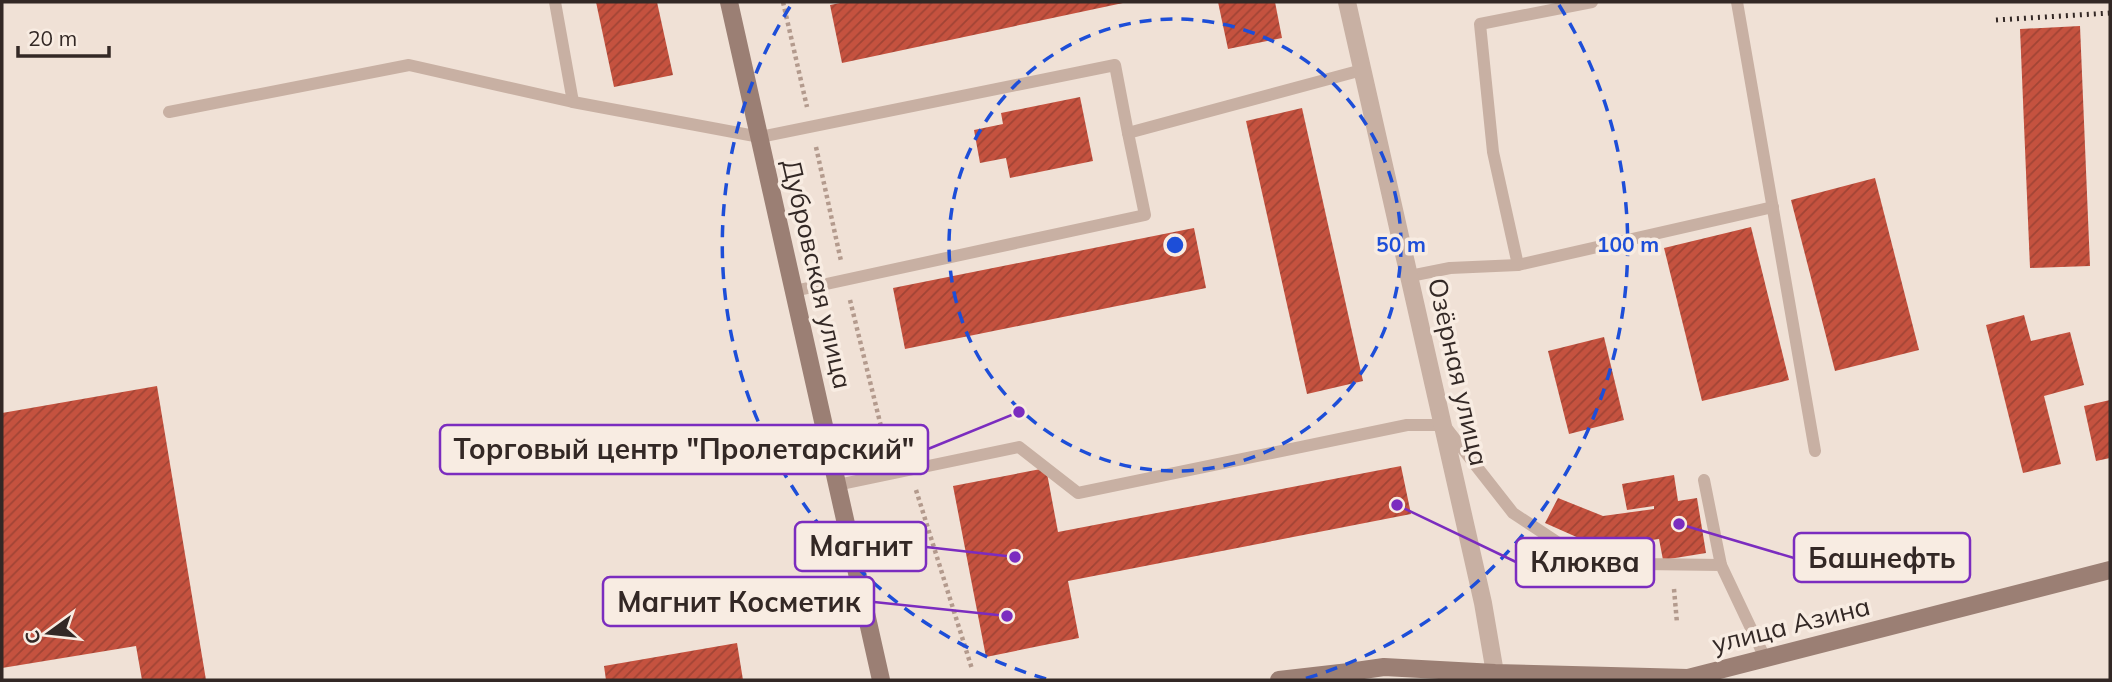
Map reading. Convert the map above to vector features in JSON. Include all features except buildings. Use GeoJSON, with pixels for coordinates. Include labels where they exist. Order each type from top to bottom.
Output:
{"type":"FeatureCollection","features":[{"type":"Feature","properties":{"kind":"main road","name":"Дубровская улица"},"geometry":{"type":"LineString","coordinates":[[730,2],[881,680]]}},
{"type":"Feature","properties":{"kind":"main road","name":"улица Азина"},"geometry":{"type":"LineString","coordinates":[[1356,671],[1384,667],[1495,676],[1686,679],[2110,570]]}},
{"type":"Feature","properties":{"kind":"main road"},"geometry":{"type":"LineString","coordinates":[[1406,668],[1426,680]]}},
{"type":"Feature","properties":{"kind":"main road"},"geometry":{"type":"LineString","coordinates":[[1279,680],[1356,671]]}},
{"type":"Feature","properties":{"kind":"main road"},"geometry":{"type":"LineString","coordinates":[[1336,680],[1356,671]]}},
{"type":"Feature","properties":{"kind":"street","name":"Озёрная улица"},"geometry":{"type":"LineString","coordinates":[[1347,2],[1444,425],[1483,603],[1495,676]]}},
{"type":"Feature","properties":{"kind":"lane"},"geometry":{"type":"LineString","coordinates":[[555,2],[573,102]]}},
{"type":"Feature","properties":{"kind":"lane"},"geometry":{"type":"LineString","coordinates":[[1517,265],[1493,152],[1480,24],[1592,2]]}},
{"type":"Feature","properties":{"kind":"lane"},"geometry":{"type":"LineString","coordinates":[[1737,2],[1815,452]]}},
{"type":"Feature","properties":{"kind":"lane"},"geometry":{"type":"LineString","coordinates":[[169,112],[409,65],[573,102],[760,137],[1115,65],[1144,215],[794,291]]}},
{"type":"Feature","properties":{"kind":"lane"},"geometry":{"type":"LineString","coordinates":[[1128,133],[1362,70]]}},
{"type":"Feature","properties":{"kind":"lane"},"geometry":{"type":"LineString","coordinates":[[1410,276],[1450,268],[1517,265],[1773,207]]}},
{"type":"Feature","properties":{"kind":"lane"},"geometry":{"type":"LineString","coordinates":[[837,485],[1019,447],[1077,493],[1408,425],[1444,425],[1513,513],[1569,550],[1642,564],[1721,565]]}},
{"type":"Feature","properties":{"kind":"lane"},"geometry":{"type":"LineString","coordinates":[[1704,480],[1721,565],[1765,658]]}},
{"type":"Feature","properties":{"kind":"path"},"geometry":{"type":"LineString","coordinates":[[783,2],[845,279],[893,474],[918,491],[972,669]]}},
{"type":"Feature","properties":{"kind":"path"},"geometry":{"type":"LineString","coordinates":[[1674,589],[1677,623]]}},
{"type":"Feature","properties":{"kind":"railway"},"geometry":{"type":"LineString","coordinates":[[1996,20],[2110,13]]}},
{"type":"Feature","properties":{"kind":"place","name":"Торговый центр \"Пролетарский\""},"geometry":{"type":"Point","coordinates":[1019,412]}},
{"type":"Feature","properties":{"kind":"place","name":"Клюква"},"geometry":{"type":"Point","coordinates":[1397,505]}},
{"type":"Feature","properties":{"kind":"place","name":"Башнефть"},"geometry":{"type":"Point","coordinates":[1679,524]}},
{"type":"Feature","properties":{"kind":"place","name":"Магнит"},"geometry":{"type":"Point","coordinates":[1015,557]}},
{"type":"Feature","properties":{"kind":"place","name":"Магнит Косметик"},"geometry":{"type":"Point","coordinates":[1007,616]}}]}
